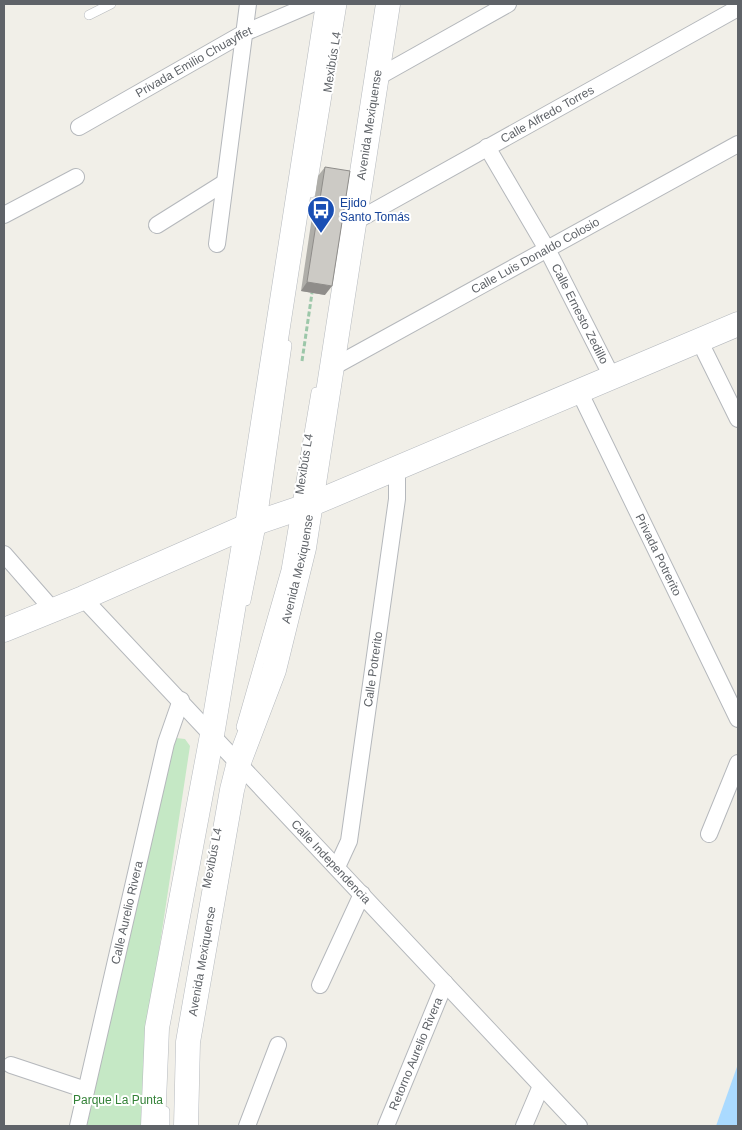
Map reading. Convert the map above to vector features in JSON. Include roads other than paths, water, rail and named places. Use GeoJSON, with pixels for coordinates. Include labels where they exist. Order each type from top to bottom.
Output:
{"type":"FeatureCollection","features":[{"type":"Feature","properties":{"kind":"main road"},"geometry":{"type":"LineString","coordinates":[[153,1126],[157,1028],[215,739],[254,523],[328,4]]}},
{"type":"Feature","properties":{"kind":"main road","name":"Avenida Mexiquense"},"geometry":{"type":"LineString","coordinates":[[186,1126],[188,1042],[236,759],[274,670],[304,548],[305,506],[326,373],[356,221],[388,4]]}},
{"type":"Feature","properties":{"kind":"main road"},"geometry":{"type":"LineString","coordinates":[[4,630],[83,598],[254,523],[305,506],[738,324]]}},
{"type":"Feature","properties":{"kind":"street"},"geometry":{"type":"LineString","coordinates":[[217,244],[248,4]]}},
{"type":"Feature","properties":{"kind":"street","name":"Privada Emilio Chuayffet"},"geometry":{"type":"LineString","coordinates":[[79,126],[244,33],[312,4]]}},
{"type":"Feature","properties":{"kind":"street"},"geometry":{"type":"LineString","coordinates":[[378,77],[508,4]]}},
{"type":"Feature","properties":{"kind":"street","name":"Calle Alfredo Torres"},"geometry":{"type":"LineString","coordinates":[[356,221],[738,8]]}},
{"type":"Feature","properties":{"kind":"street","name":"Calle Luis Donaldo Colosio"},"geometry":{"type":"LineString","coordinates":[[326,373],[738,144]]}},
{"type":"Feature","properties":{"kind":"street","name":"Calle Ernesto Zedillo"},"geometry":{"type":"LineString","coordinates":[[487,148],[548,251],[612,377]]}},
{"type":"Feature","properties":{"kind":"street"},"geometry":{"type":"LineString","coordinates":[[4,215],[76,177]]}},
{"type":"Feature","properties":{"kind":"street"},"geometry":{"type":"LineString","coordinates":[[157,225],[224,183]]}},
{"type":"Feature","properties":{"kind":"street"},"geometry":{"type":"LineString","coordinates":[[699,340],[738,419]]}},
{"type":"Feature","properties":{"kind":"street","name":"Privada Potrerito"},"geometry":{"type":"LineString","coordinates":[[579,391],[738,719]]}},
{"type":"Feature","properties":{"kind":"street","name":"Calle Potrerito"},"geometry":{"type":"LineString","coordinates":[[337,867],[350,841],[398,499],[397,467]]}},
{"type":"Feature","properties":{"kind":"street"},"geometry":{"type":"LineString","coordinates":[[4,554],[54,610]]}},
{"type":"Feature","properties":{"kind":"street","name":"Calle Independencia"},"geometry":{"type":"LineString","coordinates":[[83,598],[181,700],[215,739],[236,759],[579,1126]]}},
{"type":"Feature","properties":{"kind":"street","name":"Calle Aurelio Rivera"},"geometry":{"type":"LineString","coordinates":[[78,1126],[166,743],[181,700]]}},
{"type":"Feature","properties":{"kind":"street"},"geometry":{"type":"LineString","coordinates":[[709,834],[738,763]]}},
{"type":"Feature","properties":{"kind":"street"},"geometry":{"type":"LineString","coordinates":[[320,984],[362,894]]}},
{"type":"Feature","properties":{"kind":"street","name":"Retorno Aurelio Rivera"},"geometry":{"type":"LineString","coordinates":[[386,1126],[446,983]]}},
{"type":"Feature","properties":{"kind":"street"},"geometry":{"type":"LineString","coordinates":[[248,1126],[278,1045]]}},
{"type":"Feature","properties":{"kind":"street"},"geometry":{"type":"LineString","coordinates":[[11,1065],[86,1090]]}},
{"type":"Feature","properties":{"kind":"street"},"geometry":{"type":"LineString","coordinates":[[524,1126],[542,1086]]}},
{"type":"Feature","properties":{"kind":"lane"},"geometry":{"type":"LineString","coordinates":[[89,15],[111,4]]}},
{"type":"Feature","properties":{"kind":"lane","name":"Mexibús L4"},"geometry":{"type":"LineString","coordinates":[[310,200],[342,4]]}},
{"type":"Feature","properties":{"kind":"lane"},"geometry":{"type":"LineString","coordinates":[[245,607],[254,523],[288,336]]}},
{"type":"Feature","properties":{"kind":"lane","name":"Mexibús L4"},"geometry":{"type":"LineString","coordinates":[[165,1080],[168,1018],[215,739],[236,655]]}},
{"type":"Feature","properties":{"kind":"lane","name":"Mexibús L4"},"geometry":{"type":"LineString","coordinates":[[187,988],[236,759]]}},
{"type":"Feature","properties":{"kind":"lane"},"geometry":{"type":"LineString","coordinates":[[178,1126],[180,1037]]}},
{"type":"Feature","properties":{"kind":"lane"},"geometry":{"type":"LineString","coordinates":[[165,1099],[165,1126]]}},
{"type":"Feature","properties":{"kind":"water"},"geometry":{"type":"Polygon","coordinates":[[[738,1064],[738,1126],[716,1126],[738,1064]]]}},
{"type":"Feature","properties":{"kind":"place","name":"Ejido Santo Tomás"},"geometry":{"type":"Point","coordinates":[321,234]}},
{"type":"Feature","properties":{"kind":"park label","name":"Parque La Punta"},"geometry":{"type":"Point","coordinates":[118,1100]}}]}
